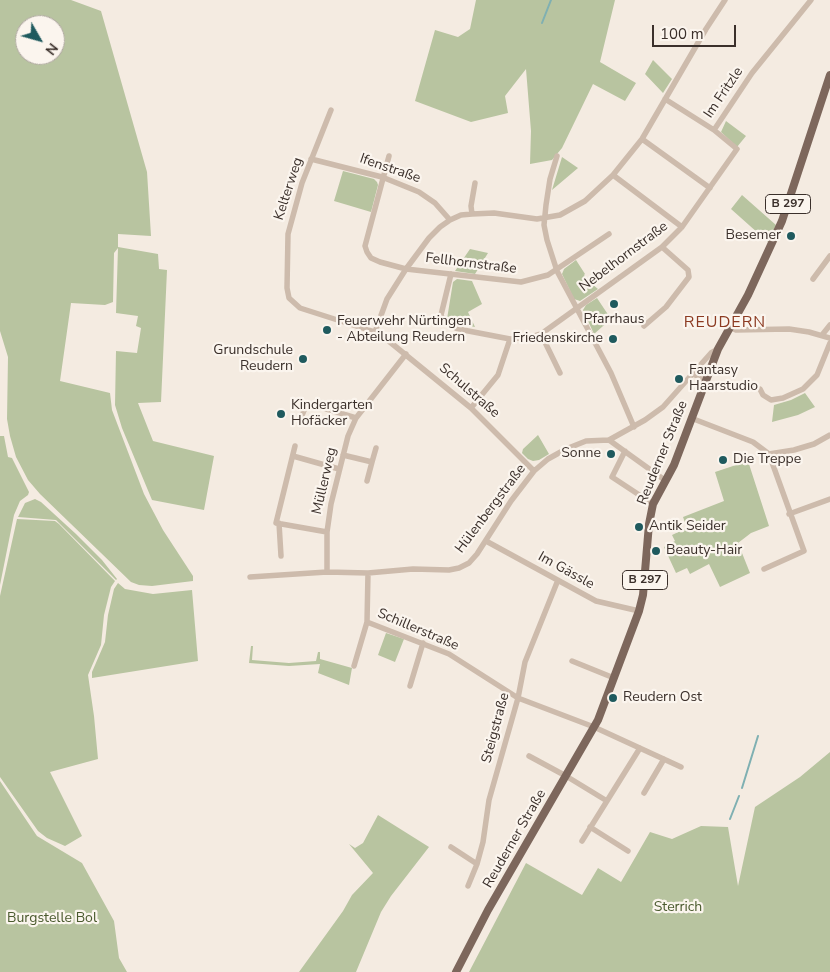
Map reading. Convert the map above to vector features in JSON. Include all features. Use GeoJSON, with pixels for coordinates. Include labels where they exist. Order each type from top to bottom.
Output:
{"type":"FeatureCollection","features":[{"type":"Feature","properties":{"kind":"main road","name":"Reuderner Straße"},"geometry":{"type":"LineString","coordinates":[[456,972],[488,910],[594,727],[614,678],[643,596],[649,524],[653,504],[674,465],[718,349],[748,295],[782,221],[830,75]]}},
{"type":"Feature","properties":{"kind":"street"},"geometry":{"type":"LineString","coordinates":[[375,332],[387,299],[406,269],[429,238],[450,220],[472,214],[494,213],[537,219],[545,218],[568,211],[585,201],[613,175],[642,139],[664,99],[725,0]]}},
{"type":"Feature","properties":{"kind":"street","name":"Im Fritzle"},"geometry":{"type":"LineString","coordinates":[[714,130],[752,73],[812,0]]}},
{"type":"Feature","properties":{"kind":"street","name":"Nebelhornstraße"},"geometry":{"type":"LineString","coordinates":[[541,334],[662,247],[682,227],[737,149],[714,130],[664,99]]}},
{"type":"Feature","properties":{"kind":"street","name":"Kelterweg"},"geometry":{"type":"LineString","coordinates":[[297,305],[287,292],[288,234],[294,208],[331,110]]}},
{"type":"Feature","properties":{"kind":"street"},"geometry":{"type":"LineString","coordinates":[[642,139],[710,188]]}},
{"type":"Feature","properties":{"kind":"street"},"geometry":{"type":"LineString","coordinates":[[382,177],[389,156]]}},
{"type":"Feature","properties":{"kind":"street"},"geometry":{"type":"LineString","coordinates":[[557,156],[550,179],[545,218],[547,240],[556,271],[610,374],[634,427]]}},
{"type":"Feature","properties":{"kind":"street","name":"Ifenstraße"},"geometry":{"type":"LineString","coordinates":[[311,159],[382,177],[428,198],[446,213],[450,220]]}},
{"type":"Feature","properties":{"kind":"street"},"geometry":{"type":"LineString","coordinates":[[613,175],[682,227]]}},
{"type":"Feature","properties":{"kind":"street","name":"Fellhornstraße"},"geometry":{"type":"LineString","coordinates":[[382,177],[365,246],[366,252],[371,258],[406,269],[521,282],[533,280],[556,271],[609,234]]}},
{"type":"Feature","properties":{"kind":"street"},"geometry":{"type":"LineString","coordinates":[[472,214],[471,206],[476,183]]}},
{"type":"Feature","properties":{"kind":"street"},"geometry":{"type":"LineString","coordinates":[[644,326],[666,307],[689,277],[688,270],[662,247]]}},
{"type":"Feature","properties":{"kind":"street"},"geometry":{"type":"LineString","coordinates":[[813,279],[830,256]]}},
{"type":"Feature","properties":{"kind":"street"},"geometry":{"type":"LineString","coordinates":[[450,274],[441,314],[445,323],[458,329],[510,339],[541,334],[560,373]]}},
{"type":"Feature","properties":{"kind":"street","name":"Schulstraße"},"geometry":{"type":"LineString","coordinates":[[297,305],[375,332],[406,354],[471,408],[534,471]]}},
{"type":"Feature","properties":{"kind":"street"},"geometry":{"type":"LineString","coordinates":[[822,335],[830,326]]}},
{"type":"Feature","properties":{"kind":"street"},"geometry":{"type":"LineString","coordinates":[[730,327],[736,330],[789,329],[830,338]]}},
{"type":"Feature","properties":{"kind":"street"},"geometry":{"type":"LineString","coordinates":[[471,408],[498,375],[510,339]]}},
{"type":"Feature","properties":{"kind":"street"},"geometry":{"type":"LineString","coordinates":[[760,389],[763,395],[771,400],[789,396],[803,389],[816,375],[830,343]]}},
{"type":"Feature","properties":{"kind":"street","name":"Hülenbergstraße"},"geometry":{"type":"LineString","coordinates":[[250,577],[327,572],[368,573],[413,569],[449,570],[459,568],[477,554],[510,501],[534,471],[548,459],[586,441],[609,440],[634,427],[663,407],[710,353],[718,349]]}},
{"type":"Feature","properties":{"kind":"street","name":"Müllerweg"},"geometry":{"type":"LineString","coordinates":[[327,572],[327,532],[331,504],[348,436],[356,418],[406,354]]}},
{"type":"Feature","properties":{"kind":"street"},"geometry":{"type":"LineString","coordinates":[[692,374],[706,379]]}},
{"type":"Feature","properties":{"kind":"street"},"geometry":{"type":"LineString","coordinates":[[302,418],[308,403],[356,418]]}},
{"type":"Feature","properties":{"kind":"street"},"geometry":{"type":"LineString","coordinates":[[691,418],[753,442],[769,454],[804,551],[764,569]]}},
{"type":"Feature","properties":{"kind":"street"},"geometry":{"type":"LineString","coordinates":[[769,454],[794,450],[814,444],[830,435]]}},
{"type":"Feature","properties":{"kind":"street"},"geometry":{"type":"LineString","coordinates":[[609,440],[666,481]]}},
{"type":"Feature","properties":{"kind":"street"},"geometry":{"type":"LineString","coordinates":[[281,556],[279,523],[276,523],[295,446]]}},
{"type":"Feature","properties":{"kind":"street"},"geometry":{"type":"LineString","coordinates":[[367,481],[376,448]]}},
{"type":"Feature","properties":{"kind":"street"},"geometry":{"type":"LineString","coordinates":[[625,451],[612,477],[653,504]]}},
{"type":"Feature","properties":{"kind":"street"},"geometry":{"type":"LineString","coordinates":[[343,455],[372,462]]}},
{"type":"Feature","properties":{"kind":"street"},"geometry":{"type":"LineString","coordinates":[[293,456],[339,469]]}},
{"type":"Feature","properties":{"kind":"street"},"geometry":{"type":"LineString","coordinates":[[790,514],[830,499]]}},
{"type":"Feature","properties":{"kind":"street"},"geometry":{"type":"LineString","coordinates":[[279,523],[327,532]]}},
{"type":"Feature","properties":{"kind":"street","name":"Im Gässle"},"geometry":{"type":"LineString","coordinates":[[486,541],[596,601],[639,611]]}},
{"type":"Feature","properties":{"kind":"street"},"geometry":{"type":"LineString","coordinates":[[354,666],[367,622],[368,573]]}},
{"type":"Feature","properties":{"kind":"street","name":"Steigstraße"},"geometry":{"type":"LineString","coordinates":[[468,886],[483,842],[489,800],[518,698],[525,662],[558,580]]}},
{"type":"Feature","properties":{"kind":"street","name":"Schillerstraße"},"geometry":{"type":"LineString","coordinates":[[367,622],[449,654],[518,698],[594,727],[681,767]]}},
{"type":"Feature","properties":{"kind":"street"},"geometry":{"type":"LineString","coordinates":[[410,686],[424,643]]}},
{"type":"Feature","properties":{"kind":"street"},"geometry":{"type":"LineString","coordinates":[[572,661],[614,678]]}},
{"type":"Feature","properties":{"kind":"street"},"geometry":{"type":"LineString","coordinates":[[582,841],[640,748]]}},
{"type":"Feature","properties":{"kind":"street"},"geometry":{"type":"LineString","coordinates":[[529,756],[607,801]]}},
{"type":"Feature","properties":{"kind":"street"},"geometry":{"type":"LineString","coordinates":[[644,793],[664,759]]}},
{"type":"Feature","properties":{"kind":"street"},"geometry":{"type":"LineString","coordinates":[[590,828],[628,852]]}},
{"type":"Feature","properties":{"kind":"street"},"geometry":{"type":"LineString","coordinates":[[451,847],[477,864]]}},
{"type":"Feature","properties":{"kind":"green space"},"geometry":{"type":"Polygon","coordinates":[[[0,0],[71,0],[101,11],[147,172],[151,236],[118,234],[118,247],[158,254],[159,269],[167,270],[161,402],[138,403],[153,441],[214,456],[204,510],[152,500],[122,428],[115,405],[116,351],[137,353],[141,328],[136,326],[138,316],[116,313],[118,248],[114,253],[113,302],[105,305],[71,303],[60,381],[110,393],[112,410],[144,494],[163,530],[193,576],[193,581],[152,586],[131,582],[40,494],[28,480],[16,457],[7,419],[8,357],[0,331],[0,0]]]}},
{"type":"Feature","properties":{"kind":"green space"},"geometry":{"type":"Polygon","coordinates":[[[476,0],[615,0],[600,62],[636,83],[625,101],[593,84],[562,148],[552,160],[530,164],[531,131],[526,69],[505,96],[508,113],[471,122],[415,101],[435,30],[458,37],[470,29],[476,0]]]}},
{"type":"Feature","properties":{"kind":"green space"},"geometry":{"type":"Polygon","coordinates":[[[653,60],[672,79],[663,93],[645,74],[653,60]]]}},
{"type":"Feature","properties":{"kind":"green space"},"geometry":{"type":"Polygon","coordinates":[[[726,121],[746,136],[737,147],[721,132],[726,121]]]}},
{"type":"Feature","properties":{"kind":"green space"},"geometry":{"type":"Polygon","coordinates":[[[562,157],[578,168],[552,190],[562,157]]]}},
{"type":"Feature","properties":{"kind":"green space"},"geometry":{"type":"Polygon","coordinates":[[[343,171],[374,179],[377,182],[378,185],[371,212],[334,201],[343,171]]]}},
{"type":"Feature","properties":{"kind":"green space"},"geometry":{"type":"Polygon","coordinates":[[[742,195],[776,225],[768,242],[731,209],[742,195]]]}},
{"type":"Feature","properties":{"kind":"green space"},"geometry":{"type":"Polygon","coordinates":[[[470,249],[488,253],[475,274],[455,271],[470,249]]]}},
{"type":"Feature","properties":{"kind":"green space"},"geometry":{"type":"Polygon","coordinates":[[[576,260],[587,280],[598,289],[580,301],[574,299],[562,274],[564,269],[576,260]]]}},
{"type":"Feature","properties":{"kind":"green space"},"geometry":{"type":"Polygon","coordinates":[[[457,279],[472,281],[482,304],[468,312],[475,327],[451,323],[447,319],[453,282],[457,279]]]}},
{"type":"Feature","properties":{"kind":"green space"},"geometry":{"type":"Polygon","coordinates":[[[597,298],[611,319],[594,334],[583,310],[586,305],[597,298]]]}},
{"type":"Feature","properties":{"kind":"green space"},"geometry":{"type":"Polygon","coordinates":[[[805,393],[815,407],[798,415],[772,422],[774,405],[805,393]]]}},
{"type":"Feature","properties":{"kind":"green space"},"geometry":{"type":"Polygon","coordinates":[[[538,435],[549,454],[533,461],[522,453],[523,449],[538,435]]]}},
{"type":"Feature","properties":{"kind":"green space"},"geometry":{"type":"Polygon","coordinates":[[[0,436],[4,436],[8,457],[12,458],[29,492],[20,501],[14,515],[0,585],[0,436]]]}},
{"type":"Feature","properties":{"kind":"green space"},"geometry":{"type":"Polygon","coordinates":[[[748,461],[769,526],[751,533],[738,543],[750,573],[720,587],[709,564],[690,574],[687,568],[676,573],[664,547],[675,541],[672,535],[687,528],[683,517],[724,501],[715,472],[748,461]]]}},
{"type":"Feature","properties":{"kind":"green space"},"geometry":{"type":"Polygon","coordinates":[[[35,499],[41,502],[76,534],[102,560],[117,579],[56,520],[18,517],[25,503],[35,499]]]}},
{"type":"Feature","properties":{"kind":"green space"},"geometry":{"type":"Polygon","coordinates":[[[17,519],[55,521],[115,581],[111,587],[104,615],[101,645],[88,675],[98,759],[50,772],[82,836],[65,846],[47,838],[38,831],[0,777],[0,596],[17,519]]]}},
{"type":"Feature","properties":{"kind":"green space"},"geometry":{"type":"Polygon","coordinates":[[[118,583],[125,589],[153,594],[192,590],[198,661],[92,678],[92,672],[105,642],[108,615],[114,589],[118,583]]]}},
{"type":"Feature","properties":{"kind":"green space"},"geometry":{"type":"Polygon","coordinates":[[[386,633],[404,639],[395,662],[378,655],[386,633]]]}},
{"type":"Feature","properties":{"kind":"green space"},"geometry":{"type":"Polygon","coordinates":[[[251,646],[253,646],[252,660],[289,663],[316,661],[318,652],[320,652],[320,659],[352,668],[349,685],[318,673],[320,664],[289,666],[249,663],[251,646]]]}},
{"type":"Feature","properties":{"kind":"green space","name":"Sterrich"},"geometry":{"type":"Polygon","coordinates":[[[830,752],[830,972],[469,972],[526,863],[582,895],[598,868],[621,882],[650,832],[672,839],[701,826],[728,827],[738,886],[755,807],[800,777],[830,752]]]}},
{"type":"Feature","properties":{"kind":"green space","name":"Burgstelle Bol"},"geometry":{"type":"Polygon","coordinates":[[[0,781],[37,836],[82,863],[114,921],[119,958],[127,972],[0,972],[0,781]]]}},
{"type":"Feature","properties":{"kind":"green space"},"geometry":{"type":"Polygon","coordinates":[[[378,815],[429,847],[381,912],[356,972],[299,972],[343,911],[352,895],[373,873],[349,844],[355,848],[363,843],[378,815]]]}},
{"type":"Feature","properties":{"kind":"waterway"},"geometry":{"type":"LineString","coordinates":[[542,23],[551,0]]}},
{"type":"Feature","properties":{"kind":"waterway"},"geometry":{"type":"LineString","coordinates":[[742,788],[758,736]]}},
{"type":"Feature","properties":{"kind":"waterway"},"geometry":{"type":"LineString","coordinates":[[730,819],[739,796]]}},
{"type":"Feature","properties":{"kind":"place","name":"Besemer"},"geometry":{"type":"Point","coordinates":[791,236]}},
{"type":"Feature","properties":{"kind":"place","name":"Pfarrhaus"},"geometry":{"type":"Point","coordinates":[614,304]}},
{"type":"Feature","properties":{"kind":"place","name":"Feuerwehr Nürtingen - Abteilung Reudern"},"geometry":{"type":"Point","coordinates":[327,330]}},
{"type":"Feature","properties":{"kind":"place","name":"Friedenskirche"},"geometry":{"type":"Point","coordinates":[613,339]}},
{"type":"Feature","properties":{"kind":"place","name":"Grundschule Reudern"},"geometry":{"type":"Point","coordinates":[303,359]}},
{"type":"Feature","properties":{"kind":"place","name":"Fantasy Haarstudio"},"geometry":{"type":"Point","coordinates":[679,379]}},
{"type":"Feature","properties":{"kind":"place","name":"Kindergarten Hofäcker"},"geometry":{"type":"Point","coordinates":[281,414]}},
{"type":"Feature","properties":{"kind":"place","name":"Sonne"},"geometry":{"type":"Point","coordinates":[611,454]}},
{"type":"Feature","properties":{"kind":"place","name":"Die Treppe"},"geometry":{"type":"Point","coordinates":[723,460]}},
{"type":"Feature","properties":{"kind":"place","name":"Antik Seider"},"geometry":{"type":"Point","coordinates":[639,527]}},
{"type":"Feature","properties":{"kind":"place","name":"Beauty-Hair"},"geometry":{"type":"Point","coordinates":[656,551]}},
{"type":"Feature","properties":{"kind":"place","name":"Reudern Ost"},"geometry":{"type":"Point","coordinates":[613,698]}},
{"type":"Feature","properties":{"kind":"district","name":"REUDERN"},"geometry":{"type":"Point","coordinates":[725,323]}}]}
